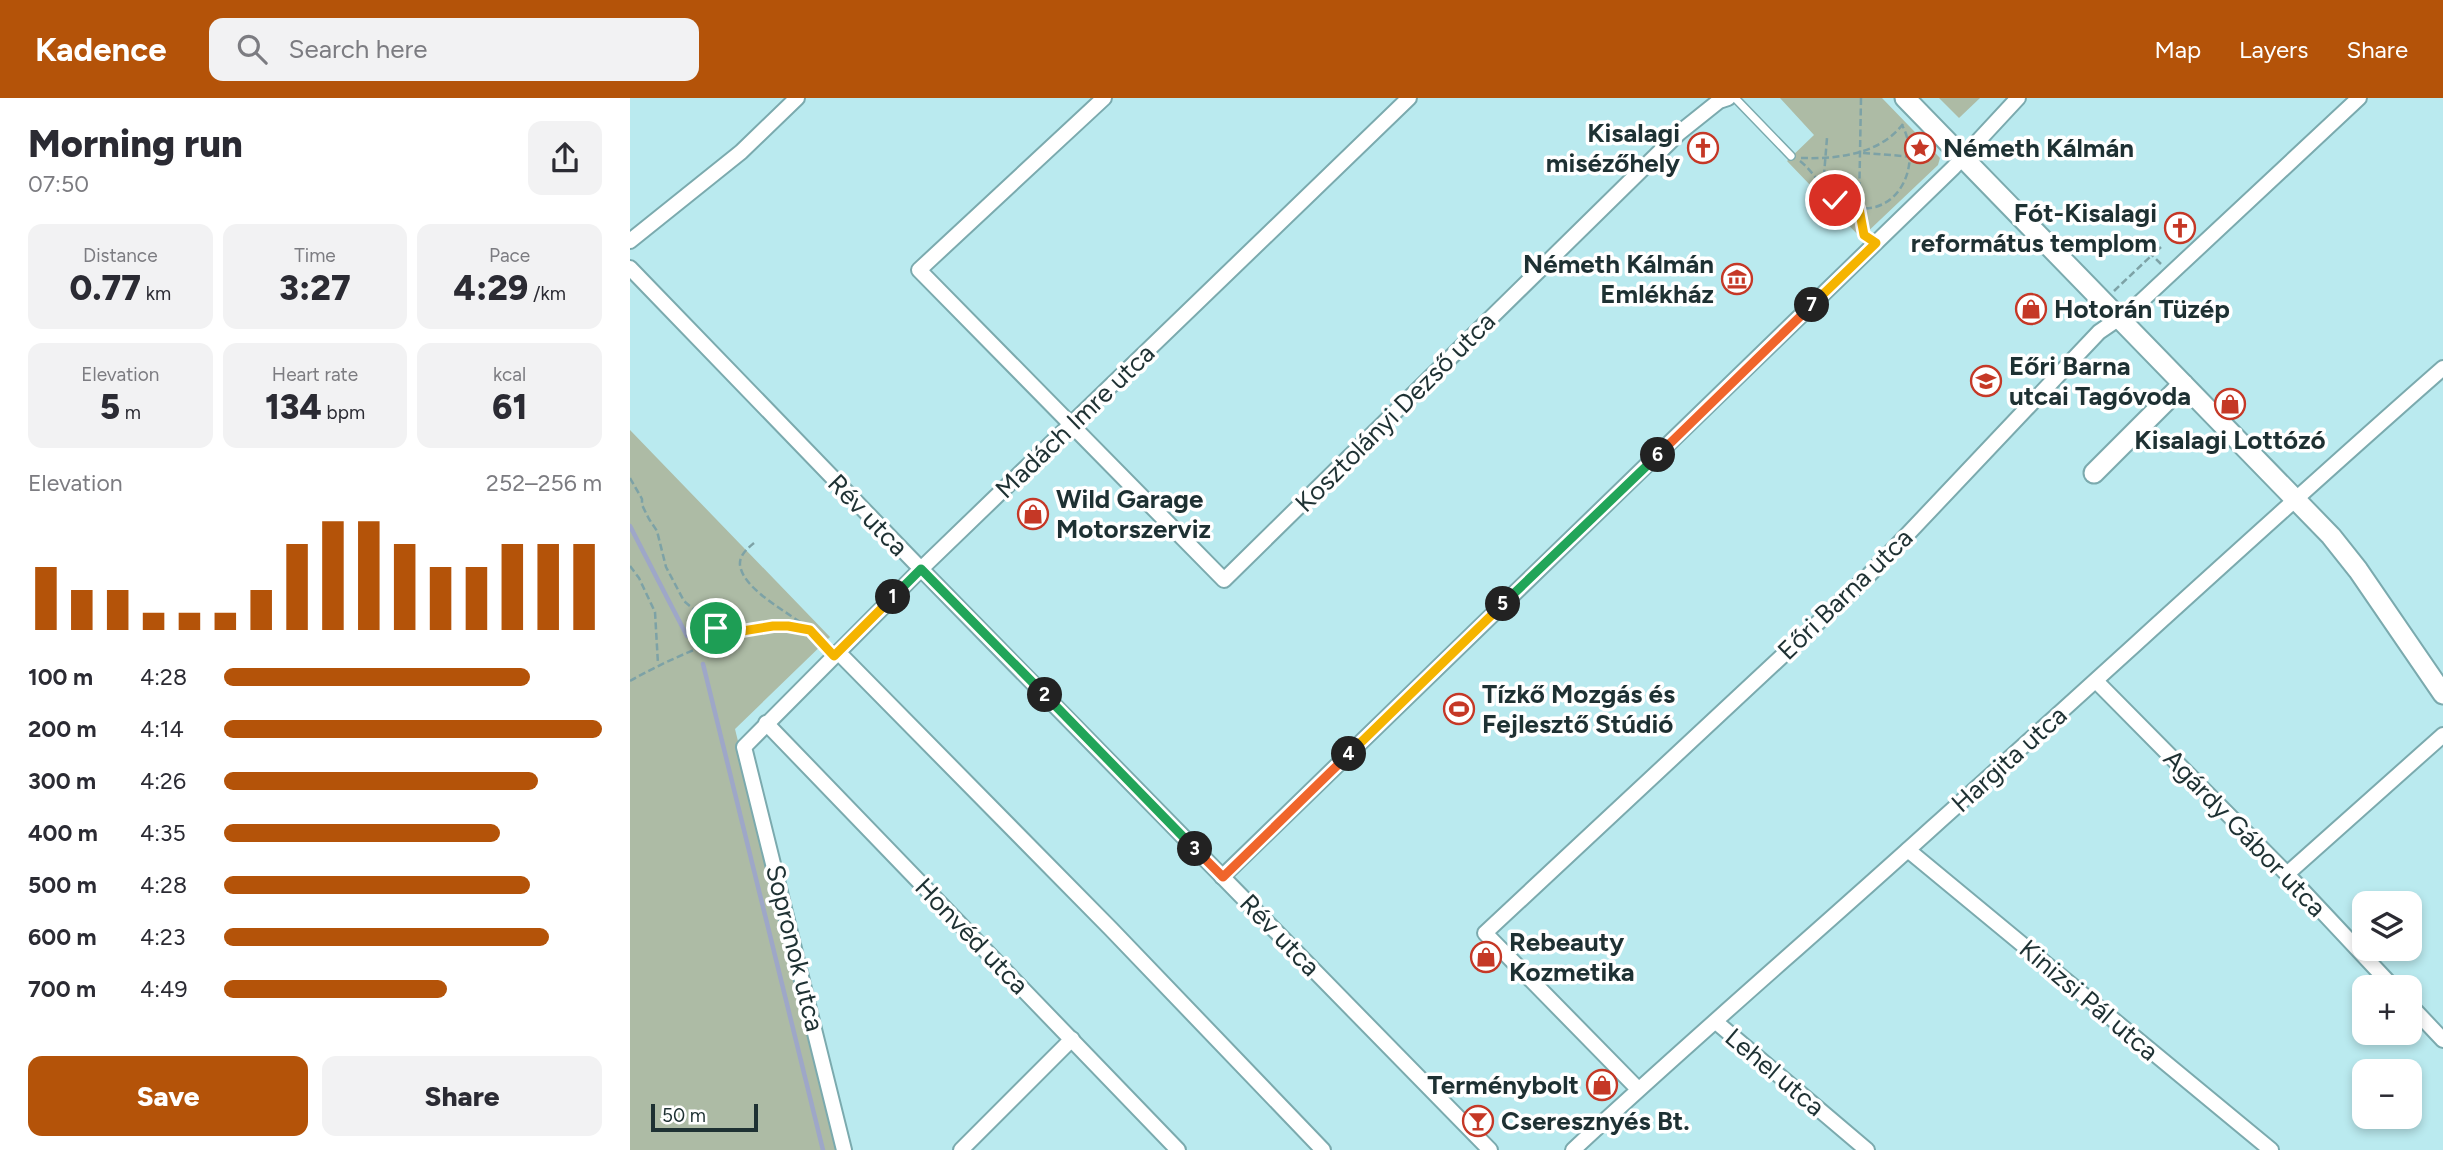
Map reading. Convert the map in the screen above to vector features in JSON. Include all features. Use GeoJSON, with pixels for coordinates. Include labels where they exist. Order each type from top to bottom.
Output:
{"type":"FeatureCollection","features":[{"type":"Feature","properties":{"kind":"street"},"geometry":{"type":"LineString","coordinates":[[630,241],[741,152],[797,98]]}},
{"type":"Feature","properties":{"kind":"street"},"geometry":{"type":"LineString","coordinates":[[1072,424],[919,270],[1104,98]]}},
{"type":"Feature","properties":{"kind":"street","name":"Madách Imre utca"},"geometry":{"type":"LineString","coordinates":[[744,747],[921,569],[1409,98]]}},
{"type":"Feature","properties":{"kind":"street","name":"Kosztolányi Dezső utca"},"geometry":{"type":"LineString","coordinates":[[1072,424],[1224,580],[1679,133],[1719,101],[1728,98]]}},
{"type":"Feature","properties":{"kind":"street"},"geometry":{"type":"LineString","coordinates":[[1223,877],[1876,243],[2018,98]]}},
{"type":"Feature","properties":{"kind":"street","name":"Eőri Barna utca"},"geometry":{"type":"LineString","coordinates":[[1639,1089],[1485,933],[1869,575],[2099,332],[2134,308],[2359,98]]}},
{"type":"Feature","properties":{"kind":"street"},"geometry":{"type":"LineString","coordinates":[[1910,103],[2296,499],[2358,570],[2443,694]]}},
{"type":"Feature","properties":{"kind":"street","name":"Rév utca"},"geometry":{"type":"LineString","coordinates":[[630,268],[1490,1150]]}},
{"type":"Feature","properties":{"kind":"street","name":"Hargita utca"},"geometry":{"type":"LineString","coordinates":[[1573,1150],[2443,368]]}},
{"type":"Feature","properties":{"kind":"street"},"geometry":{"type":"LineString","coordinates":[[2094,473],[2183,384]]}},
{"type":"Feature","properties":{"kind":"street"},"geometry":{"type":"LineString","coordinates":[[836,654],[1111,929],[1323,1150]]}},
{"type":"Feature","properties":{"kind":"street","name":"Agárdy Gábor utca"},"geometry":{"type":"LineString","coordinates":[[2096,681],[2287,874],[2382,975]]}},
{"type":"Feature","properties":{"kind":"street","name":"Honvéd utca"},"geometry":{"type":"LineString","coordinates":[[766,723],[1178,1150]]}},
{"type":"Feature","properties":{"kind":"street"},"geometry":{"type":"LineString","coordinates":[[2287,874],[2443,735]]}},
{"type":"Feature","properties":{"kind":"street","name":"Sopronok utca"},"geometry":{"type":"LineString","coordinates":[[744,747],[844,1150]]}},
{"type":"Feature","properties":{"kind":"street","name":"Kinizsi Pál utca"},"geometry":{"type":"LineString","coordinates":[[1908,850],[2271,1150]]}},
{"type":"Feature","properties":{"kind":"street"},"geometry":{"type":"LineString","coordinates":[[2422,1018],[2443,1040]]}},
{"type":"Feature","properties":{"kind":"street","name":"Lehel utca"},"geometry":{"type":"LineString","coordinates":[[1716,1022],[1867,1150]]}},
{"type":"Feature","properties":{"kind":"street"},"geometry":{"type":"LineString","coordinates":[[961,1150],[1072,1039]]}},
{"type":"Feature","properties":{"kind":"lane"},"geometry":{"type":"LineString","coordinates":[[1735,98],[1791,156]]}},
{"type":"Feature","properties":{"kind":"path"},"geometry":{"type":"LineString","coordinates":[[1861,98],[1859,208],[1864,235],[1876,243]]}},
{"type":"Feature","properties":{"kind":"path"},"geometry":{"type":"LineString","coordinates":[[1860,153],[1888,139],[1902,125],[1910,103]]}},
{"type":"Feature","properties":{"kind":"path"},"geometry":{"type":"LineString","coordinates":[[1902,125],[1914,156],[1907,178],[1894,195],[1875,206],[1859,208],[1835,200],[1812,170],[1797,158],[1827,159],[1860,153],[1914,156]]}},
{"type":"Feature","properties":{"kind":"path"},"geometry":{"type":"LineString","coordinates":[[1823,187],[1827,138]]}},
{"type":"Feature","properties":{"kind":"path"},"geometry":{"type":"LineString","coordinates":[[2113,291],[2161,247]]}},
{"type":"Feature","properties":{"kind":"path"},"geometry":{"type":"LineString","coordinates":[[2152,255],[2171,274]]}},
{"type":"Feature","properties":{"kind":"path"},"geometry":{"type":"LineString","coordinates":[[630,478],[657,531],[666,566],[684,601],[716,628],[730,633],[744,632]]}},
{"type":"Feature","properties":{"kind":"path"},"geometry":{"type":"LineString","coordinates":[[754,543],[744,552],[740,564],[751,586],[769,602],[791,614],[836,654]]}},
{"type":"Feature","properties":{"kind":"path"},"geometry":{"type":"LineString","coordinates":[[630,566],[655,611],[658,664]]}},
{"type":"Feature","properties":{"kind":"path"},"geometry":{"type":"LineString","coordinates":[[630,681],[658,664],[744,632],[773,626],[810,630]]}},
{"type":"Feature","properties":{"kind":"green space"},"geometry":{"type":"Polygon","coordinates":[[[1780,98],[1882,98],[1940,158],[1938,165],[1861,238],[1787,161],[1814,135],[1780,98]]]}},
{"type":"Feature","properties":{"kind":"green space"},"geometry":{"type":"Polygon","coordinates":[[[1939,98],[1980,98],[1959,118],[1939,98]]]}},
{"type":"Feature","properties":{"kind":"green space"},"geometry":{"type":"Polygon","coordinates":[[[630,430],[830,637],[735,729],[838,1150],[630,1150],[630,430]]]}},
{"type":"Feature","properties":{"kind":"waterway"},"geometry":{"type":"LineString","coordinates":[[630,526],[687,636]]}},
{"type":"Feature","properties":{"kind":"waterway"},"geometry":{"type":"LineString","coordinates":[[703,664],[823,1150]]}},
{"type":"Feature","properties":{"kind":"place","name":"Kisalagi misézőhely"},"geometry":{"type":"Point","coordinates":[1703,148]}},
{"type":"Feature","properties":{"kind":"place","name":"Németh Kálmán"},"geometry":{"type":"Point","coordinates":[1920,148]}},
{"type":"Feature","properties":{"kind":"place","name":"Fót-Kisalagi református templom"},"geometry":{"type":"Point","coordinates":[2180,228]}},
{"type":"Feature","properties":{"kind":"place","name":"Németh Kálmán Emlékház"},"geometry":{"type":"Point","coordinates":[1737,279]}},
{"type":"Feature","properties":{"kind":"place","name":"Hotorán Tüzép"},"geometry":{"type":"Point","coordinates":[2031,309]}},
{"type":"Feature","properties":{"kind":"place","name":"Eőri Barna utcai Tagóvoda"},"geometry":{"type":"Point","coordinates":[1986,381]}},
{"type":"Feature","properties":{"kind":"place","name":"Kisalagi Lottózó"},"geometry":{"type":"Point","coordinates":[2230,404]}},
{"type":"Feature","properties":{"kind":"place","name":"Wild Garage Motorszerviz"},"geometry":{"type":"Point","coordinates":[1033,514]}},
{"type":"Feature","properties":{"kind":"place","name":"Tízkő Mozgás és Fejlesztő Stúdió"},"geometry":{"type":"Point","coordinates":[1459,709]}},
{"type":"Feature","properties":{"kind":"place","name":"Rebeauty Kozmetika"},"geometry":{"type":"Point","coordinates":[1486,957]}},
{"type":"Feature","properties":{"kind":"place","name":"Terménybolt"},"geometry":{"type":"Point","coordinates":[1602,1085]}},
{"type":"Feature","properties":{"kind":"place","name":"Cseresznyés Bt."},"geometry":{"type":"Point","coordinates":[1478,1121]}},
{"type":"Feature","properties":{"kind":"route"},"geometry":{"type":"LineString","coordinates":[[716,628],[730,633],[773,626],[810,630],[834,656],[921,569],[1223,877],[1876,243],[1864,235],[1859,208],[1835,200]]}}]}
